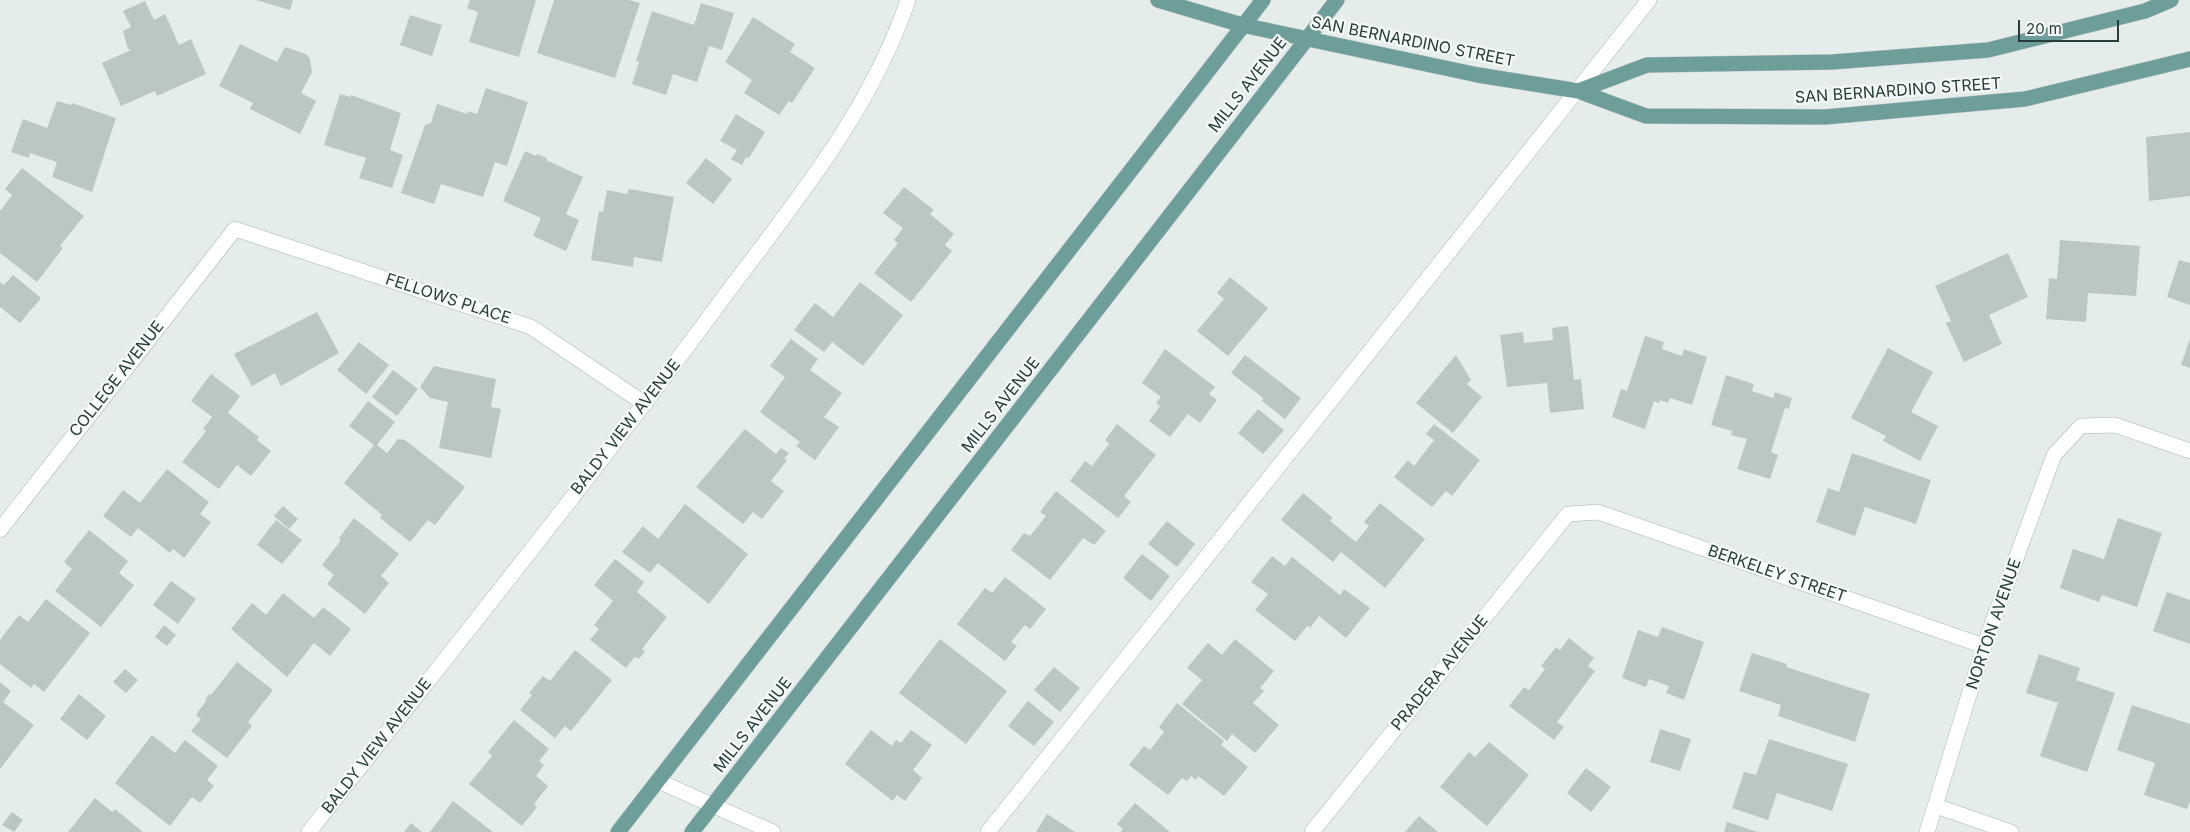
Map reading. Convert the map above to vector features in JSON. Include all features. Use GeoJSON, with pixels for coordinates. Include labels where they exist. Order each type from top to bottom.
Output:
{"type":"FeatureCollection","features":[{"type":"Feature","properties":{"kind":"main road","name":"SAN BERNARDINO STREET"},"geometry":{"type":"LineString","coordinates":[[1158,0],[1242,25],[1306,39],[1478,75],[1578,91],[1646,116],[1825,117],[2024,99],[2190,60]]}},
{"type":"Feature","properties":{"kind":"main road"},"geometry":{"type":"LineString","coordinates":[[618,832],[1263,0]]}},
{"type":"Feature","properties":{"kind":"main road","name":"MILLS AVENUE"},"geometry":{"type":"LineString","coordinates":[[692,832],[1337,0]]}},
{"type":"Feature","properties":{"kind":"main road","name":"SAN BERNARDINO STREET"},"geometry":{"type":"LineString","coordinates":[[1578,91],[1647,65],[1832,62],[1988,50],[2145,11],[2171,0]]}},
{"type":"Feature","properties":{"kind":"street"},"geometry":{"type":"LineString","coordinates":[[988,832],[1649,0]]}},
{"type":"Feature","properties":{"kind":"street","name":"BALDY VIEW AVENUE"},"geometry":{"type":"LineString","coordinates":[[309,832],[645,404],[805,186],[863,103],[902,2]]}},
{"type":"Feature","properties":{"kind":"street","name":"FELLOWS PLACE"},"geometry":{"type":"LineString","coordinates":[[235,229],[531,327],[645,404]]}},
{"type":"Feature","properties":{"kind":"street","name":"COLLEGE AVENUE"},"geometry":{"type":"LineString","coordinates":[[0,530],[235,229]]}},
{"type":"Feature","properties":{"kind":"street","name":"NORTON AVENUE"},"geometry":{"type":"LineString","coordinates":[[1928,832],[1984,646],[2054,455],[2081,426],[2115,424],[2190,451]]}},
{"type":"Feature","properties":{"kind":"street","name":"BERKELEY STREET"},"geometry":{"type":"LineString","coordinates":[[1568,514],[1598,512],[1984,646]]}},
{"type":"Feature","properties":{"kind":"street","name":"PRADERA AVENUE"},"geometry":{"type":"LineString","coordinates":[[1312,832],[1568,514]]}},
{"type":"Feature","properties":{"kind":"street"},"geometry":{"type":"LineString","coordinates":[[658,781],[773,832]]}},
{"type":"Feature","properties":{"kind":"street"},"geometry":{"type":"LineString","coordinates":[[1936,806],[2011,832]]}},
{"type":"Feature","properties":{"kind":"building"},"geometry":{"type":"Polygon","coordinates":[[[256,0],[293,0],[290,10],[256,0]]]}},
{"type":"Feature","properties":{"kind":"building"},"geometry":{"type":"Polygon","coordinates":[[[470,0],[536,0],[519,57],[469,42],[478,12],[467,8],[470,0]]]}},
{"type":"Feature","properties":{"kind":"building"},"geometry":{"type":"Polygon","coordinates":[[[554,0],[629,0],[640,3],[615,78],[537,53],[554,0]]]}},
{"type":"Feature","properties":{"kind":"building"},"geometry":{"type":"Polygon","coordinates":[[[145,1],[154,20],[165,14],[179,45],[191,39],[206,74],[157,96],[155,91],[121,106],[102,63],[131,50],[128,49],[123,31],[131,27],[123,11],[145,1]]]}},
{"type":"Feature","properties":{"kind":"building"},"geometry":{"type":"Polygon","coordinates":[[[701,3],[734,13],[722,50],[709,46],[697,82],[673,74],[666,95],[632,84],[639,62],[636,61],[652,11],[694,25],[701,3]]]}},
{"type":"Feature","properties":{"kind":"building"},"geometry":{"type":"Polygon","coordinates":[[[410,15],[442,25],[432,56],[400,45],[410,15]]]}},
{"type":"Feature","properties":{"kind":"building"},"geometry":{"type":"Polygon","coordinates":[[[753,17],[795,44],[790,52],[815,68],[792,103],[789,101],[779,115],[744,93],[752,80],[725,62],[753,17]]]}},
{"type":"Feature","properties":{"kind":"building"},"geometry":{"type":"Polygon","coordinates":[[[240,44],[277,62],[285,47],[306,54],[310,59],[312,72],[301,93],[316,101],[300,134],[250,109],[253,103],[219,86],[240,44]]]}},
{"type":"Feature","properties":{"kind":"building"},"geometry":{"type":"Polygon","coordinates":[[[486,88],[528,102],[507,166],[495,162],[483,197],[441,184],[434,204],[401,193],[425,125],[431,123],[437,104],[467,114],[468,111],[477,114],[486,88]]]}},
{"type":"Feature","properties":{"kind":"building"},"geometry":{"type":"Polygon","coordinates":[[[340,94],[351,97],[351,95],[401,113],[390,150],[403,155],[392,188],[359,178],[366,158],[324,145],[340,94]]]}},
{"type":"Feature","properties":{"kind":"building"},"geometry":{"type":"Polygon","coordinates":[[[57,101],[71,105],[72,103],[116,118],[92,192],[52,177],[57,162],[30,153],[29,158],[11,152],[23,119],[47,128],[57,101]]]}},
{"type":"Feature","properties":{"kind":"building"},"geometry":{"type":"Polygon","coordinates":[[[736,114],[765,132],[749,158],[746,157],[742,165],[731,159],[737,150],[720,141],[736,114]]]}},
{"type":"Feature","properties":{"kind":"building"},"geometry":{"type":"Polygon","coordinates":[[[2190,132],[2190,196],[2149,201],[2146,137],[2190,132]]]}},
{"type":"Feature","properties":{"kind":"building"},"geometry":{"type":"Polygon","coordinates":[[[525,151],[547,158],[546,160],[583,177],[566,214],[579,220],[566,251],[533,236],[541,218],[503,201],[525,151]]]}},
{"type":"Feature","properties":{"kind":"building"},"geometry":{"type":"Polygon","coordinates":[[[706,158],[732,179],[713,204],[686,183],[706,158]]]}},
{"type":"Feature","properties":{"kind":"building"},"geometry":{"type":"Polygon","coordinates":[[[22,168],[84,216],[60,246],[63,248],[37,282],[0,253],[0,211],[12,195],[5,189],[22,168]]]}},
{"type":"Feature","properties":{"kind":"building"},"geometry":{"type":"Polygon","coordinates":[[[904,187],[934,210],[930,214],[954,234],[945,245],[952,251],[911,302],[874,273],[898,243],[894,240],[903,228],[883,213],[904,187]]]}},
{"type":"Feature","properties":{"kind":"building"},"geometry":{"type":"Polygon","coordinates":[[[629,189],[674,197],[662,262],[634,257],[633,267],[591,260],[599,211],[603,212],[607,190],[627,194],[629,189]]]}},
{"type":"Feature","properties":{"kind":"building"},"geometry":{"type":"Polygon","coordinates":[[[2060,240],[2140,246],[2136,296],[2088,293],[2086,322],[2046,319],[2049,278],[2057,279],[2060,240]]]}},
{"type":"Feature","properties":{"kind":"building"},"geometry":{"type":"Polygon","coordinates":[[[2008,253],[2028,297],[1989,315],[2002,344],[1964,362],[1946,323],[1951,321],[1935,286],[2008,253]]]}},
{"type":"Feature","properties":{"kind":"building"},"geometry":{"type":"Polygon","coordinates":[[[2179,260],[2190,263],[2190,305],[2167,297],[2179,260]]]}},
{"type":"Feature","properties":{"kind":"building"},"geometry":{"type":"Polygon","coordinates":[[[13,275],[41,298],[20,323],[0,307],[0,282],[4,285],[13,275]]]}},
{"type":"Feature","properties":{"kind":"building"},"geometry":{"type":"Polygon","coordinates":[[[1230,277],[1268,308],[1228,356],[1197,331],[1224,299],[1217,293],[1230,277]]]}},
{"type":"Feature","properties":{"kind":"building"},"geometry":{"type":"Polygon","coordinates":[[[860,282],[903,315],[863,366],[832,342],[824,352],[794,330],[815,303],[833,317],[860,282]]]}},
{"type":"Feature","properties":{"kind":"building"},"geometry":{"type":"Polygon","coordinates":[[[317,312],[339,353],[281,386],[275,373],[252,386],[234,354],[317,312]]]}},
{"type":"Feature","properties":{"kind":"building"},"geometry":{"type":"Polygon","coordinates":[[[1568,326],[1574,380],[1581,379],[1584,409],[1550,413],[1547,383],[1507,387],[1500,335],[1523,332],[1524,343],[1553,340],[1552,328],[1568,326]]]}},
{"type":"Feature","properties":{"kind":"building"},"geometry":{"type":"Polygon","coordinates":[[[1645,336],[1664,342],[1662,349],[1682,356],[1684,349],[1707,357],[1692,405],[1670,398],[1668,403],[1660,400],[1659,403],[1654,401],[1645,429],[1612,417],[1621,389],[1627,391],[1645,336]]]}},
{"type":"Feature","properties":{"kind":"building"},"geometry":{"type":"Polygon","coordinates":[[[791,339],[818,359],[810,370],[842,393],[824,417],[839,427],[815,460],[796,446],[800,442],[760,412],[785,377],[770,366],[791,339]]]}},
{"type":"Feature","properties":{"kind":"building"},"geometry":{"type":"Polygon","coordinates":[[[2190,339],[2190,368],[2181,365],[2190,339]]]}},
{"type":"Feature","properties":{"kind":"building"},"geometry":{"type":"Polygon","coordinates":[[[359,342],[389,365],[366,394],[337,370],[359,342]]]}},
{"type":"Feature","properties":{"kind":"building"},"geometry":{"type":"Polygon","coordinates":[[[1888,348],[1933,372],[1911,412],[1938,426],[1920,461],[1883,441],[1886,436],[1851,418],[1888,348]]]}},
{"type":"Feature","properties":{"kind":"building"},"geometry":{"type":"Polygon","coordinates":[[[1165,349],[1215,387],[1209,394],[1217,400],[1200,423],[1188,414],[1170,437],[1149,421],[1160,406],[1156,403],[1161,397],[1142,383],[1165,349]]]}},
{"type":"Feature","properties":{"kind":"building"},"geometry":{"type":"Polygon","coordinates":[[[1245,355],[1301,398],[1285,419],[1262,401],[1263,398],[1231,373],[1245,355]]]}},
{"type":"Feature","properties":{"kind":"building"},"geometry":{"type":"Polygon","coordinates":[[[1456,355],[1471,380],[1467,384],[1482,397],[1453,433],[1416,403],[1456,355]]]}},
{"type":"Feature","properties":{"kind":"building"},"geometry":{"type":"Polygon","coordinates":[[[434,366],[496,379],[491,407],[501,409],[491,458],[439,448],[448,402],[430,398],[420,387],[434,366]]]}},
{"type":"Feature","properties":{"kind":"building"},"geometry":{"type":"Polygon","coordinates":[[[393,370],[418,389],[397,416],[372,397],[393,370]]]}},
{"type":"Feature","properties":{"kind":"building"},"geometry":{"type":"Polygon","coordinates":[[[211,374],[240,396],[228,413],[259,437],[257,440],[271,451],[251,476],[237,465],[219,489],[182,462],[206,431],[203,429],[212,417],[191,401],[211,374]]]}},
{"type":"Feature","properties":{"kind":"building"},"geometry":{"type":"Polygon","coordinates":[[[1726,375],[1754,384],[1752,391],[1773,398],[1775,392],[1792,398],[1789,409],[1785,408],[1771,452],[1778,455],[1770,479],[1737,469],[1747,439],[1731,435],[1732,431],[1711,425],[1726,375]]]}},
{"type":"Feature","properties":{"kind":"building"},"geometry":{"type":"Polygon","coordinates":[[[368,401],[395,422],[377,445],[387,453],[398,439],[405,440],[465,487],[435,525],[428,520],[410,542],[380,518],[382,515],[344,483],[374,445],[349,426],[368,401]]]}},
{"type":"Feature","properties":{"kind":"building"},"geometry":{"type":"Polygon","coordinates":[[[1258,409],[1284,430],[1263,454],[1238,433],[1258,409]]]}},
{"type":"Feature","properties":{"kind":"building"},"geometry":{"type":"Polygon","coordinates":[[[1117,424],[1156,455],[1124,496],[1131,502],[1118,518],[1070,481],[1085,461],[1092,466],[1109,444],[1105,440],[1117,424]]]}},
{"type":"Feature","properties":{"kind":"building"},"geometry":{"type":"Polygon","coordinates":[[[1434,424],[1480,460],[1452,496],[1446,491],[1432,507],[1394,477],[1408,460],[1414,466],[1434,440],[1426,434],[1434,424]]]}},
{"type":"Feature","properties":{"kind":"building"},"geometry":{"type":"Polygon","coordinates":[[[745,429],[776,454],[781,448],[789,453],[784,459],[787,460],[771,481],[784,491],[762,519],[753,512],[743,524],[696,487],[745,429]]]}},
{"type":"Feature","properties":{"kind":"building"},"geometry":{"type":"Polygon","coordinates":[[[1852,453],[1931,480],[1916,524],[1865,507],[1855,536],[1816,522],[1828,488],[1839,492],[1852,453]]]}},
{"type":"Feature","properties":{"kind":"building"},"geometry":{"type":"Polygon","coordinates":[[[167,469],[209,502],[200,514],[211,522],[184,558],[173,549],[170,553],[138,528],[131,537],[103,516],[123,490],[140,503],[167,469]]]}},
{"type":"Feature","properties":{"kind":"building"},"geometry":{"type":"Polygon","coordinates":[[[1056,491],[1106,531],[1094,545],[1083,538],[1050,580],[1011,550],[1024,533],[1030,536],[1046,516],[1040,512],[1056,491]]]}},
{"type":"Feature","properties":{"kind":"building"},"geometry":{"type":"Polygon","coordinates":[[[1303,493],[1333,518],[1330,521],[1356,542],[1369,526],[1364,522],[1380,503],[1425,539],[1385,588],[1341,552],[1333,562],[1281,520],[1303,493]]]}},
{"type":"Feature","properties":{"kind":"building"},"geometry":{"type":"Polygon","coordinates":[[[685,504],[748,554],[709,604],[658,563],[650,573],[622,552],[643,526],[658,539],[685,504]]]}},
{"type":"Feature","properties":{"kind":"building"},"geometry":{"type":"Polygon","coordinates":[[[283,506],[298,519],[289,529],[274,516],[283,506]]]}},
{"type":"Feature","properties":{"kind":"building"},"geometry":{"type":"Polygon","coordinates":[[[354,518],[399,554],[381,576],[389,583],[365,614],[327,584],[334,575],[322,565],[341,540],[339,538],[354,518]]]}},
{"type":"Feature","properties":{"kind":"building"},"geometry":{"type":"Polygon","coordinates":[[[2118,518],[2162,533],[2137,607],[2102,595],[2099,602],[2060,588],[2073,549],[2104,559],[2118,518]]]}},
{"type":"Feature","properties":{"kind":"building"},"geometry":{"type":"Polygon","coordinates":[[[276,520],[302,540],[282,564],[257,545],[276,520]]]}},
{"type":"Feature","properties":{"kind":"building"},"geometry":{"type":"Polygon","coordinates":[[[1167,521],[1195,544],[1177,567],[1148,544],[1167,521]]]}},
{"type":"Feature","properties":{"kind":"building"},"geometry":{"type":"Polygon","coordinates":[[[89,530],[128,561],[119,573],[134,585],[101,627],[55,591],[72,569],[64,562],[89,530]]]}},
{"type":"Feature","properties":{"kind":"building"},"geometry":{"type":"Polygon","coordinates":[[[1142,554],[1170,576],[1151,601],[1123,578],[1142,554]]]}},
{"type":"Feature","properties":{"kind":"building"},"geometry":{"type":"Polygon","coordinates":[[[1272,556],[1285,566],[1292,557],[1340,595],[1344,589],[1370,608],[1346,638],[1319,616],[1310,628],[1308,625],[1295,641],[1255,610],[1268,594],[1251,582],[1272,556]]]}},
{"type":"Feature","properties":{"kind":"building"},"geometry":{"type":"Polygon","coordinates":[[[615,559],[644,582],[637,592],[667,617],[642,649],[645,651],[639,659],[635,657],[626,668],[590,640],[599,629],[594,625],[613,601],[594,585],[615,559]]]}},
{"type":"Feature","properties":{"kind":"building"},"geometry":{"type":"Polygon","coordinates":[[[1005,577],[1046,609],[1030,629],[1025,625],[1011,642],[1017,646],[1005,661],[957,624],[985,588],[992,593],[1005,577]]]}},
{"type":"Feature","properties":{"kind":"building"},"geometry":{"type":"Polygon","coordinates":[[[171,581],[196,599],[178,624],[153,605],[171,581]]]}},
{"type":"Feature","properties":{"kind":"building"},"geometry":{"type":"Polygon","coordinates":[[[2167,592],[2190,600],[2190,644],[2153,631],[2167,592]]]}},
{"type":"Feature","properties":{"kind":"building"},"geometry":{"type":"Polygon","coordinates":[[[283,593],[314,618],[323,607],[351,629],[330,656],[314,643],[287,677],[231,629],[252,603],[266,615],[283,593]]]}},
{"type":"Feature","properties":{"kind":"building"},"geometry":{"type":"Polygon","coordinates":[[[46,599],[90,633],[44,692],[34,684],[31,688],[0,664],[0,640],[19,615],[28,622],[46,599]]]}},
{"type":"Feature","properties":{"kind":"building"},"geometry":{"type":"Polygon","coordinates":[[[164,625],[176,635],[167,646],[155,637],[164,625]]]}},
{"type":"Feature","properties":{"kind":"building"},"geometry":{"type":"Polygon","coordinates":[[[1662,627],[1704,642],[1684,700],[1666,693],[1669,686],[1649,679],[1646,687],[1622,678],[1638,630],[1658,637],[1662,627]]]}},
{"type":"Feature","properties":{"kind":"building"},"geometry":{"type":"Polygon","coordinates":[[[1569,638],[1594,658],[1588,666],[1595,671],[1557,722],[1564,727],[1554,740],[1509,706],[1524,687],[1529,690],[1545,669],[1541,666],[1556,647],[1560,650],[1569,638]]]}},
{"type":"Feature","properties":{"kind":"building"},"geometry":{"type":"Polygon","coordinates":[[[940,639],[1007,691],[966,744],[899,693],[940,639]]]}},
{"type":"Feature","properties":{"kind":"building"},"geometry":{"type":"Polygon","coordinates":[[[1235,639],[1274,671],[1260,688],[1264,691],[1253,703],[1279,725],[1255,753],[1232,734],[1227,741],[1182,704],[1202,680],[1187,668],[1208,643],[1222,655],[1235,639]]]}},
{"type":"Feature","properties":{"kind":"building"},"geometry":{"type":"Polygon","coordinates":[[[575,650],[612,680],[571,731],[565,726],[555,738],[520,710],[532,695],[529,693],[543,676],[550,681],[575,650]]]}},
{"type":"Feature","properties":{"kind":"building"},"geometry":{"type":"Polygon","coordinates":[[[1752,653],[1787,664],[1786,667],[1870,694],[1855,742],[1778,716],[1781,705],[1739,691],[1752,653]]]}},
{"type":"Feature","properties":{"kind":"building"},"geometry":{"type":"Polygon","coordinates":[[[2039,654],[2080,668],[2076,680],[2115,693],[2087,772],[2040,756],[2058,703],[2026,693],[2039,654]]]}},
{"type":"Feature","properties":{"kind":"building"},"geometry":{"type":"Polygon","coordinates":[[[237,662],[273,690],[248,722],[252,726],[227,758],[191,731],[201,719],[196,715],[209,694],[211,695],[237,662]]]}},
{"type":"Feature","properties":{"kind":"building"},"geometry":{"type":"Polygon","coordinates":[[[1054,667],[1080,688],[1060,712],[1034,690],[1054,667]]]}},
{"type":"Feature","properties":{"kind":"building"},"geometry":{"type":"Polygon","coordinates":[[[125,669],[138,680],[126,693],[113,682],[125,669]]]}},
{"type":"Feature","properties":{"kind":"building"},"geometry":{"type":"Polygon","coordinates":[[[0,682],[11,691],[3,702],[34,725],[0,769],[0,682]]]}},
{"type":"Feature","properties":{"kind":"building"},"geometry":{"type":"Polygon","coordinates":[[[79,694],[106,716],[87,740],[60,719],[79,694]]]}},
{"type":"Feature","properties":{"kind":"building"},"geometry":{"type":"Polygon","coordinates":[[[1028,701],[1054,722],[1034,746],[1008,726],[1028,701]]]}},
{"type":"Feature","properties":{"kind":"building"},"geometry":{"type":"Polygon","coordinates":[[[1177,703],[1224,741],[1221,745],[1248,767],[1224,796],[1198,776],[1196,780],[1191,776],[1187,781],[1182,778],[1168,795],[1129,765],[1144,746],[1150,750],[1164,732],[1159,727],[1177,703]]]}},
{"type":"Feature","properties":{"kind":"building"},"geometry":{"type":"Polygon","coordinates":[[[2132,705],[2190,724],[2190,801],[2187,809],[2144,795],[2155,763],[2117,750],[2132,705]]]}},
{"type":"Feature","properties":{"kind":"building"},"geometry":{"type":"Polygon","coordinates":[[[514,720],[549,749],[539,761],[544,765],[536,776],[548,786],[534,804],[537,807],[522,826],[469,784],[492,756],[488,752],[514,720]]]}},
{"type":"Feature","properties":{"kind":"building"},"geometry":{"type":"Polygon","coordinates":[[[1660,729],[1691,739],[1680,771],[1650,762],[1660,729]]]}},
{"type":"Feature","properties":{"kind":"building"},"geometry":{"type":"Polygon","coordinates":[[[871,730],[892,746],[896,740],[901,743],[911,730],[932,745],[913,770],[922,778],[905,801],[897,795],[893,801],[845,764],[871,730]]]}},
{"type":"Feature","properties":{"kind":"building"},"geometry":{"type":"Polygon","coordinates":[[[152,735],[175,753],[185,740],[218,766],[207,780],[214,786],[200,803],[192,797],[170,826],[115,783],[152,735]]]}},
{"type":"Feature","properties":{"kind":"building"},"geometry":{"type":"Polygon","coordinates":[[[1769,739],[1848,764],[1832,811],[1777,793],[1768,820],[1732,808],[1744,772],[1756,775],[1769,739]]]}},
{"type":"Feature","properties":{"kind":"building"},"geometry":{"type":"Polygon","coordinates":[[[1489,742],[1529,775],[1487,826],[1440,787],[1469,752],[1475,757],[1489,742]]]}},
{"type":"Feature","properties":{"kind":"building"},"geometry":{"type":"Polygon","coordinates":[[[1586,768],[1611,787],[1591,812],[1567,793],[1586,768]]]}},
{"type":"Feature","properties":{"kind":"building"},"geometry":{"type":"Polygon","coordinates":[[[95,798],[112,812],[115,809],[143,832],[68,832],[95,798]]]}},
{"type":"Feature","properties":{"kind":"building"},"geometry":{"type":"Polygon","coordinates":[[[453,801],[493,832],[430,832],[453,801]]]}},
{"type":"Feature","properties":{"kind":"building"},"geometry":{"type":"Polygon","coordinates":[[[1135,803],[1170,832],[1121,832],[1123,829],[1117,824],[1135,803]]]}},
{"type":"Feature","properties":{"kind":"building"},"geometry":{"type":"Polygon","coordinates":[[[12,812],[23,820],[14,832],[2,825],[12,812]]]}},
{"type":"Feature","properties":{"kind":"building"},"geometry":{"type":"Polygon","coordinates":[[[1047,814],[1075,832],[1036,832],[1047,814]]]}},
{"type":"Feature","properties":{"kind":"building"},"geometry":{"type":"Polygon","coordinates":[[[1419,816],[1438,832],[1405,832],[1419,816]]]}},
{"type":"Feature","properties":{"kind":"building"},"geometry":{"type":"Polygon","coordinates":[[[1727,822],[1758,832],[1724,832],[1727,822]]]}},
{"type":"Feature","properties":{"kind":"building"},"geometry":{"type":"Polygon","coordinates":[[[411,823],[422,832],[404,832],[411,823]]]}}]}
